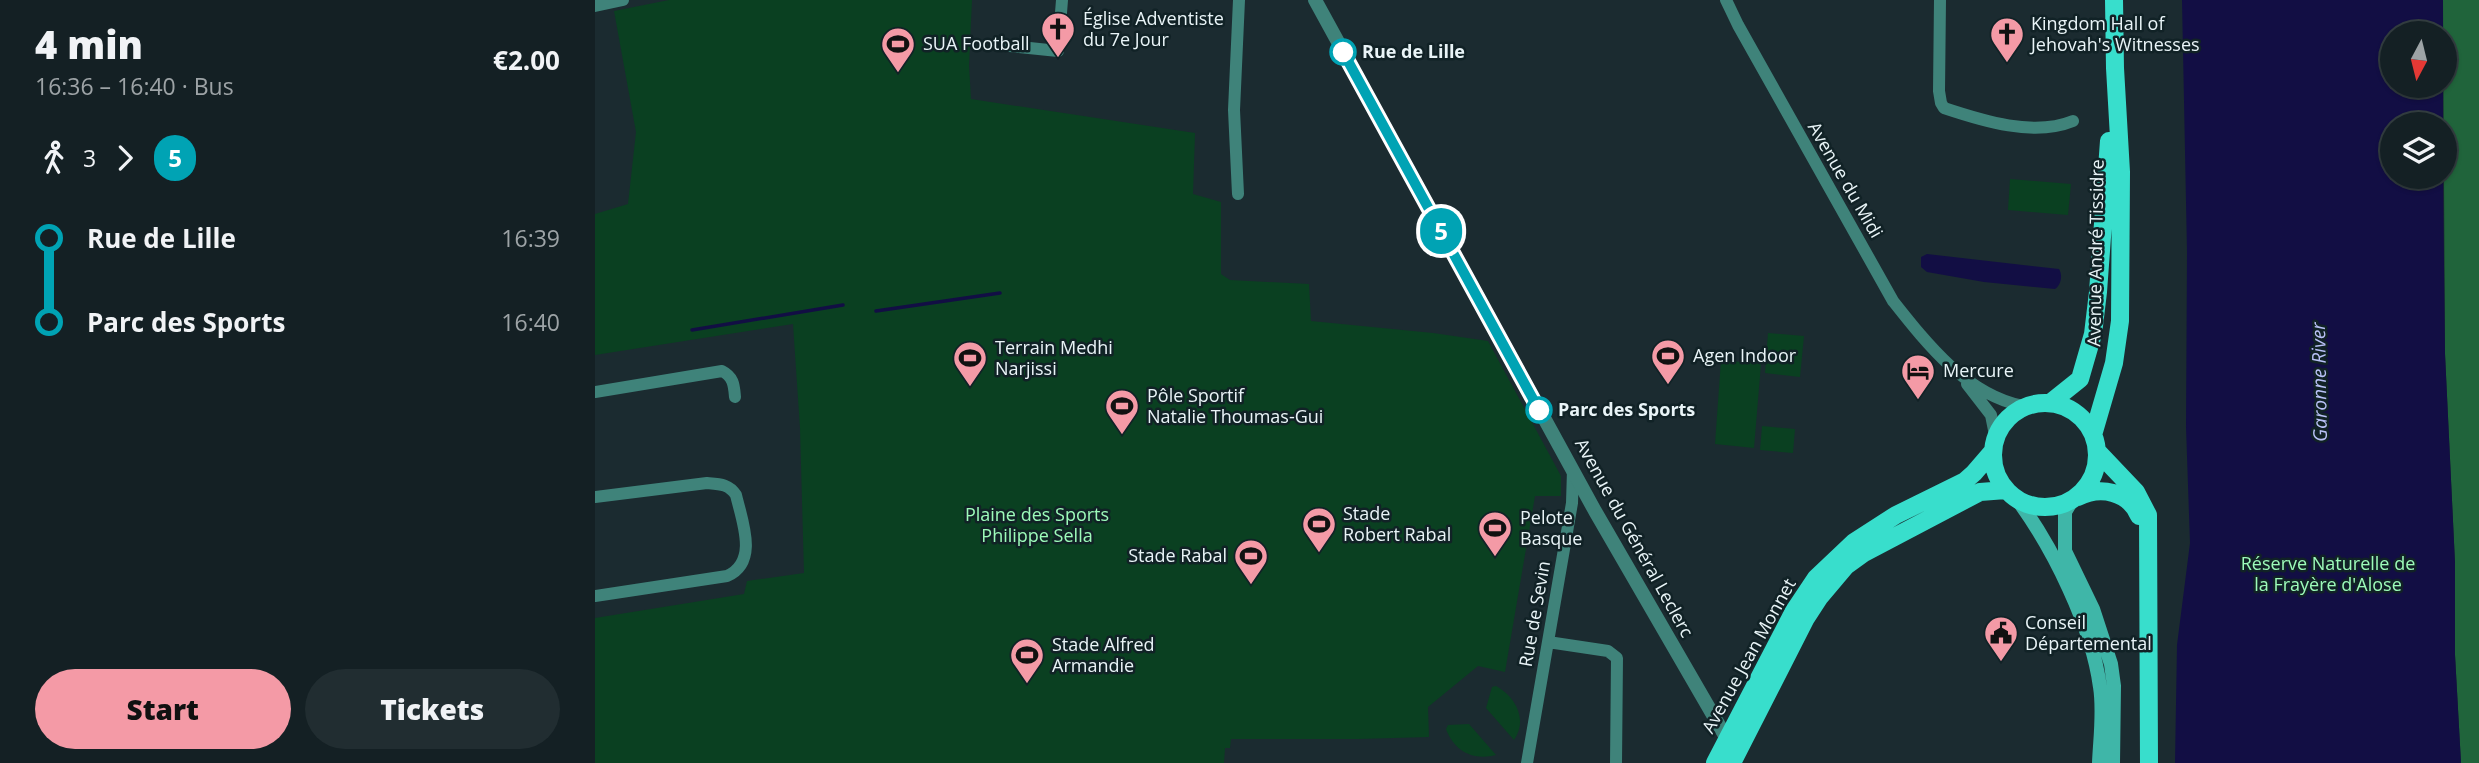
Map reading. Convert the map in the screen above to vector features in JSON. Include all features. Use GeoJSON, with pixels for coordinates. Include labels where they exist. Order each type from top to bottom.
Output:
{"type":"FeatureCollection","features":[{"type":"Feature","properties":{"kind":"main road","name":"Avenue André Tissidre"},"geometry":{"type":"LineString","coordinates":[[2096,444],[2120,321],[2121,172],[2114,0]]}},
{"type":"Feature","properties":{"kind":"main road","name":"Avenue André Tissidre"},"geometry":{"type":"LineString","coordinates":[[2050,403],[2080,379],[2094,326],[2115,68]]}},
{"type":"Feature","properties":{"kind":"main road"},"geometry":{"type":"LineString","coordinates":[[2099,763],[2100,687],[2091,645],[2079,611],[2029,515],[1996,474],[1994,445],[2002,426],[2009,416],[2023,406],[2033,403],[2061,405],[2086,423],[2096,444],[2136,492],[2148,515],[2149,763]]}},
{"type":"Feature","properties":{"kind":"main road"},"geometry":{"type":"LineString","coordinates":[[2096,444],[2096,469],[2089,484],[2065,512],[2065,551],[2093,608],[2111,664],[2114,686],[2113,763]]}},
{"type":"Feature","properties":{"kind":"main road","name":"Avenue Jean Monnet"},"geometry":{"type":"LineString","coordinates":[[1715,763],[1794,611],[1816,578],[1854,542],[1896,515],[1965,481],[1994,445]]}},
{"type":"Feature","properties":{"kind":"main road"},"geometry":{"type":"LineString","coordinates":[[2012,495],[2030,506],[2044,508],[2058,507],[2091,491],[2120,495],[2131,503],[2137,512],[2142,528],[2148,578]]}},
{"type":"Feature","properties":{"kind":"main road","name":"Avenue Jean Monnet"},"geometry":{"type":"LineString","coordinates":[[1735,761],[1807,618],[1819,598],[1846,566],[1908,528],[1980,492],[2012,495]]}},
{"type":"Feature","properties":{"kind":"street"},"geometry":{"type":"LineString","coordinates":[[595,6],[623,0]]}},
{"type":"Feature","properties":{"kind":"street"},"geometry":{"type":"LineString","coordinates":[[1010,46],[1058,51],[1062,0]]}},
{"type":"Feature","properties":{"kind":"street"},"geometry":{"type":"LineString","coordinates":[[1238,194],[1234,97],[1239,0]]}},
{"type":"Feature","properties":{"kind":"street","name":"Avenue du Général Leclerc"},"geometry":{"type":"LineString","coordinates":[[1315,0],[1573,470],[1726,738],[1735,761]]}},
{"type":"Feature","properties":{"kind":"street","name":"Avenue du Midi"},"geometry":{"type":"LineString","coordinates":[[1726,0],[1889,296],[1924,342],[1951,365],[1996,398],[2023,406]]}},
{"type":"Feature","properties":{"kind":"street"},"geometry":{"type":"LineString","coordinates":[[1940,0],[1939,91],[1944,108],[1995,121],[2039,128],[2059,127],[2073,121]]}},
{"type":"Feature","properties":{"kind":"street","name":"Avenue du Midi"},"geometry":{"type":"LineString","coordinates":[[1951,365],[1991,415],[1994,445]]}},
{"type":"Feature","properties":{"kind":"street"},"geometry":{"type":"LineString","coordinates":[[595,392],[722,371],[727,373],[733,382],[735,397]]}},
{"type":"Feature","properties":{"kind":"street","name":"Rue de Sevin"},"geometry":{"type":"LineString","coordinates":[[1527,763],[1572,503],[1573,470]]}},
{"type":"Feature","properties":{"kind":"street"},"geometry":{"type":"LineString","coordinates":[[595,497],[707,483],[724,485],[732,488],[736,495],[746,551],[741,567],[727,576],[595,596]]}},
{"type":"Feature","properties":{"kind":"street"},"geometry":{"type":"LineString","coordinates":[[1548,642],[1608,651],[1617,659],[1616,763]]}},
{"type":"Feature","properties":{"kind":"green space","name":"Plaine des Sports Philippe Sella"},"geometry":{"type":"Polygon","coordinates":[[[669,0],[972,0],[969,65],[971,99],[1195,133],[1193,194],[1221,202],[1221,274],[1230,280],[1309,284],[1311,321],[1488,341],[1561,476],[1561,496],[1535,496],[1505,672],[1478,666],[1428,707],[1429,737],[1231,739],[1230,748],[1225,748],[1224,763],[595,763],[595,618],[744,594],[747,581],[804,573],[800,428],[793,324],[595,355],[595,214],[628,204],[636,132],[614,11],[669,0]]]}},
{"type":"Feature","properties":{"kind":"green space"},"geometry":{"type":"Polygon","coordinates":[[[2443,0],[2479,0],[2479,763],[2461,763],[2455,655],[2455,563],[2445,354],[2444,189],[2457,189],[2457,112],[2444,112],[2444,98],[2457,98],[2457,21],[2443,21],[2443,0]]]}},
{"type":"Feature","properties":{"kind":"green space"},"geometry":{"type":"Polygon","coordinates":[[[2010,179],[2071,184],[2068,215],[2008,210],[2010,179]]]}},
{"type":"Feature","properties":{"kind":"green space"},"geometry":{"type":"Polygon","coordinates":[[[1768,333],[1804,336],[1800,377],[1765,373],[1768,333]]]}},
{"type":"Feature","properties":{"kind":"green space"},"geometry":{"type":"Polygon","coordinates":[[[1721,360],[1761,364],[1754,448],[1715,444],[1721,360]]]}},
{"type":"Feature","properties":{"kind":"green space"},"geometry":{"type":"Polygon","coordinates":[[[1762,426],[1795,429],[1793,453],[1760,450],[1762,426]]]}},
{"type":"Feature","properties":{"kind":"green space"},"geometry":{"type":"Polygon","coordinates":[[[1496,686],[1509,696],[1518,710],[1520,725],[1514,740],[1486,708],[1492,687],[1496,686]]]}},
{"type":"Feature","properties":{"kind":"green space"},"geometry":{"type":"Polygon","coordinates":[[[1469,724],[1496,755],[1472,755],[1454,743],[1446,729],[1448,725],[1469,724]]]}},
{"type":"Feature","properties":{"kind":"water","name":"Réserve Naturelle de la Frayère d'Alose"},"geometry":{"type":"Polygon","coordinates":[[[2182,0],[2443,0],[2443,21],[2380,21],[2380,98],[2443,98],[2443,112],[2380,112],[2380,189],[2443,189],[2445,354],[2461,763],[2175,763],[2177,645],[2190,543],[2186,427],[2187,252],[2182,0]]]}},
{"type":"Feature","properties":{"kind":"water"},"geometry":{"type":"Polygon","coordinates":[[[1927,254],[2059,269],[2061,280],[2055,289],[1984,282],[1927,272],[1921,267],[1921,257],[1927,254]]]}},
{"type":"Feature","properties":{"kind":"waterway"},"geometry":{"type":"LineString","coordinates":[[876,311],[1000,293]]}},
{"type":"Feature","properties":{"kind":"waterway"},"geometry":{"type":"LineString","coordinates":[[692,330],[843,305]]}},
{"type":"Feature","properties":{"kind":"bus line","name":"5"},"geometry":{"type":"LineString","coordinates":[[1343,52],[1539,410]]}},
{"type":"Feature","properties":{"kind":"place","name":"Rue de Lille"},"geometry":{"type":"Point","coordinates":[1343,52]}},
{"type":"Feature","properties":{"kind":"place","name":"Église Adventiste du 7e Jour"},"geometry":{"type":"Point","coordinates":[1058,59]}},
{"type":"Feature","properties":{"kind":"place","name":"Kingdom Hall of Jehovah's Witnesses"},"geometry":{"type":"Point","coordinates":[2007,64]}},
{"type":"Feature","properties":{"kind":"place","name":"SUA Football"},"geometry":{"type":"Point","coordinates":[898,74]}},
{"type":"Feature","properties":{"kind":"place","name":"Agen Indoor"},"geometry":{"type":"Point","coordinates":[1668,386]}},
{"type":"Feature","properties":{"kind":"place","name":"Terrain Medhi Narjissi"},"geometry":{"type":"Point","coordinates":[970,388]}},
{"type":"Feature","properties":{"kind":"place","name":"Mercure"},"geometry":{"type":"Point","coordinates":[1918,401]}},
{"type":"Feature","properties":{"kind":"place","name":"Parc des Sports"},"geometry":{"type":"Point","coordinates":[1539,410]}},
{"type":"Feature","properties":{"kind":"place","name":"Pôle Sportif Natalie Thoumas-Gui"},"geometry":{"type":"Point","coordinates":[1122,436]}},
{"type":"Feature","properties":{"kind":"place","name":"Stade Robert Rabal"},"geometry":{"type":"Point","coordinates":[1319,554]}},
{"type":"Feature","properties":{"kind":"place","name":"Pelote Basque"},"geometry":{"type":"Point","coordinates":[1495,558]}},
{"type":"Feature","properties":{"kind":"place","name":"Stade Rabal"},"geometry":{"type":"Point","coordinates":[1251,586]}},
{"type":"Feature","properties":{"kind":"place","name":"Conseil Départemental"},"geometry":{"type":"Point","coordinates":[2001,663]}},
{"type":"Feature","properties":{"kind":"place","name":"Stade Alfred Armandie"},"geometry":{"type":"Point","coordinates":[1027,685]}},
{"type":"Feature","properties":{"kind":"water label","name":"Garonne River"},"geometry":{"type":"Point","coordinates":[2319,382]}}]}
